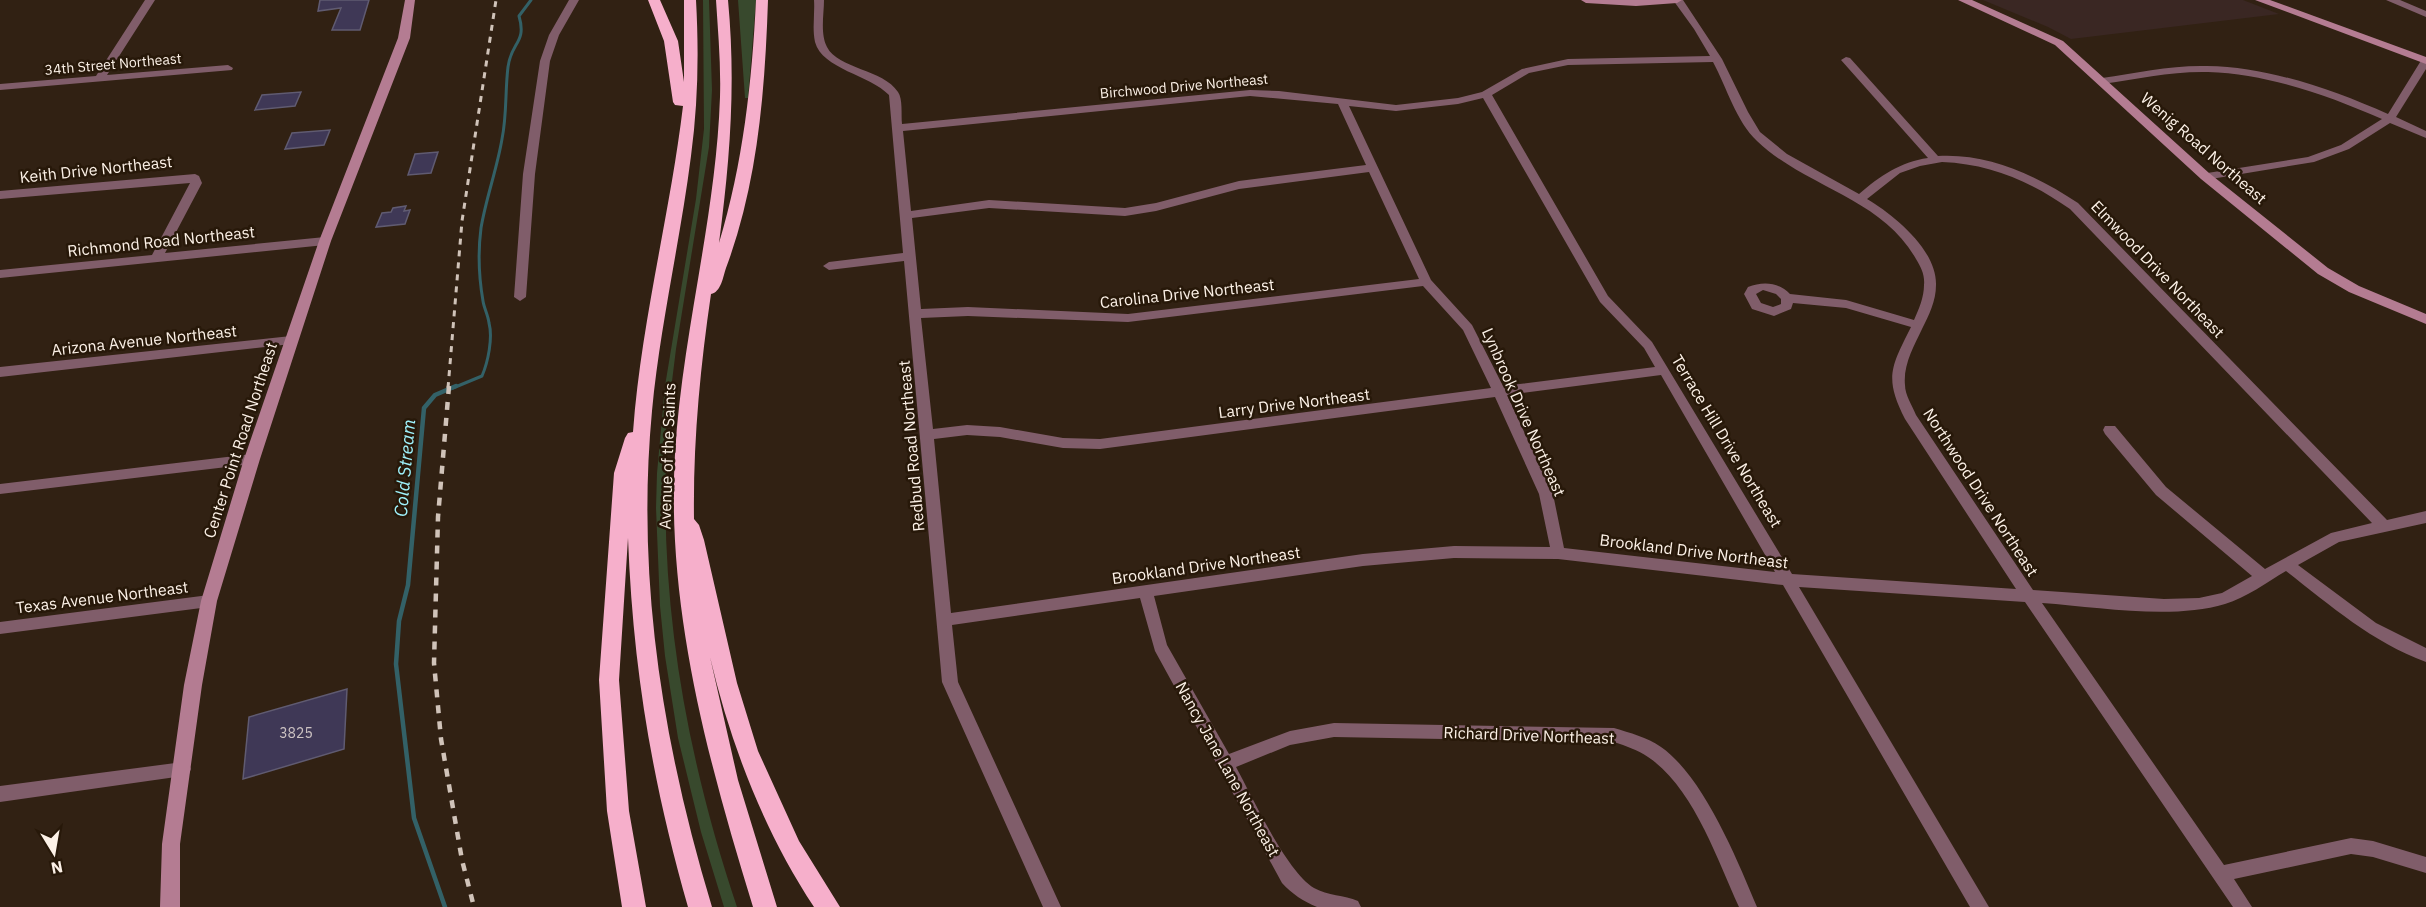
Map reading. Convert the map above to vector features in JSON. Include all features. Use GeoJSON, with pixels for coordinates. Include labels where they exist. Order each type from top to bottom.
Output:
{"type":"FeatureCollection","features":[{"type":"Feature","properties":{"kind":"highway"},"geometry":{"type":"LineString","coordinates":[[654,0],[672,41],[685,140]]}},
{"type":"Feature","properties":{"kind":"highway","name":"Avenue of the Saints"},"geometry":{"type":"LineString","coordinates":[[690,0],[691,75],[685,140],[644,411],[637,502],[637,579],[657,746],[700,907]]}},
{"type":"Feature","properties":{"kind":"highway","name":"Avenue of the Saints"},"geometry":{"type":"LineString","coordinates":[[722,0],[728,56],[725,132],[689,391],[683,503],[686,564],[702,678],[738,824],[765,907]]}},
{"type":"Feature","properties":{"kind":"highway"},"geometry":{"type":"LineString","coordinates":[[701,310],[719,269],[736,206],[755,105],[762,0]]}},
{"type":"Feature","properties":{"kind":"highway"},"geometry":{"type":"LineString","coordinates":[[634,907],[618,811],[609,680],[623,473],[644,411]]}},
{"type":"Feature","properties":{"kind":"highway"},"geometry":{"type":"LineString","coordinates":[[683,503],[702,559],[718,651],[742,734],[771,808],[828,907]]}},
{"type":"Feature","properties":{"kind":"main road","name":"Center Point Road Northeast"},"geometry":{"type":"LineString","coordinates":[[170,907],[171,844],[193,685],[209,601],[252,459],[325,241],[396,63],[404,38],[410,0]]}},
{"type":"Feature","properties":{"kind":"main road"},"geometry":{"type":"LineString","coordinates":[[1586,0],[1635,3],[1677,0]]}},
{"type":"Feature","properties":{"kind":"main road","name":"Wenig Road Northeast"},"geometry":{"type":"LineString","coordinates":[[1963,0],[2059,43],[2205,176],[2324,271],[2354,289],[2426,319]]}},
{"type":"Feature","properties":{"kind":"main road"},"geometry":{"type":"LineString","coordinates":[[2261,0],[2426,61]]}},
{"type":"Feature","properties":{"kind":"street"},"geometry":{"type":"LineString","coordinates":[[99,79],[150,0]]}},
{"type":"Feature","properties":{"kind":"street"},"geometry":{"type":"LineString","coordinates":[[520,297],[529,174],[545,61],[554,35],[574,0]]}},
{"type":"Feature","properties":{"kind":"street","name":"Redbud Road Northeast"},"geometry":{"type":"LineString","coordinates":[[819,0],[822,47],[835,59],[888,86],[894,94],[950,682],[1052,907]]}},
{"type":"Feature","properties":{"kind":"street","name":"Northwood Drive Northeast"},"geometry":{"type":"LineString","coordinates":[[1677,0],[1693,18],[1717,59],[1748,121],[1760,138],[1796,164],[1881,212],[1907,236],[1918,251],[1929,273],[1929,294],[1902,363],[1898,386],[1910,416],[2029,596],[2243,907]]}},
{"type":"Feature","properties":{"kind":"street"},"geometry":{"type":"LineString","coordinates":[[2391,0],[2426,14]]}},
{"type":"Feature","properties":{"kind":"street","name":"Birchwood Drive Northeast"},"geometry":{"type":"LineString","coordinates":[[898,128],[1251,93],[1279,94],[1396,108],[1458,101],[1486,94],[1526,71],[1546,65],[1568,62],[1717,59]]}},
{"type":"Feature","properties":{"kind":"street"},"geometry":{"type":"LineString","coordinates":[[1846,60],[1937,161]]}},
{"type":"Feature","properties":{"kind":"street"},"geometry":{"type":"LineString","coordinates":[[2205,176],[2310,160],[2329,155],[2345,147],[2390,118],[2426,61]]}},
{"type":"Feature","properties":{"kind":"street","name":"34th Street Northeast"},"geometry":{"type":"LineString","coordinates":[[0,87],[228,68]]}},
{"type":"Feature","properties":{"kind":"street"},"geometry":{"type":"LineString","coordinates":[[2102,81],[2187,69],[2237,71],[2294,84],[2390,118],[2426,135]]}},
{"type":"Feature","properties":{"kind":"street","name":"Terrace Hill Drive Northeast"},"geometry":{"type":"LineString","coordinates":[[1486,94],[1604,299],[1648,345],[1665,370],[1980,907]]}},
{"type":"Feature","properties":{"kind":"street","name":"Lynbrook Drive Northeast"},"geometry":{"type":"LineString","coordinates":[[1343,103],[1426,282],[1468,328],[1500,394],[1546,494],[1558,553]]}},
{"type":"Feature","properties":{"kind":"street","name":"Elmwood Drive Northeast"},"geometry":{"type":"LineString","coordinates":[[1859,200],[1897,171],[1915,164],[1937,161],[1996,166],[2025,176],[2051,189],[2074,206],[2383,525]]}},
{"type":"Feature","properties":{"kind":"street"},"geometry":{"type":"LineString","coordinates":[[906,214],[989,204],[1125,212],[1156,207],[1239,185],[1372,168]]}},
{"type":"Feature","properties":{"kind":"street","name":"Keith Drive Northeast"},"geometry":{"type":"LineString","coordinates":[[0,195],[195,178],[196,183],[156,259]]}},
{"type":"Feature","properties":{"kind":"street","name":"Richmond Road Northeast"},"geometry":{"type":"LineString","coordinates":[[0,274],[325,241]]}},
{"type":"Feature","properties":{"kind":"street"},"geometry":{"type":"LineString","coordinates":[[829,266],[909,256]]}},
{"type":"Feature","properties":{"kind":"street","name":"Carolina Drive Northeast"},"geometry":{"type":"LineString","coordinates":[[915,314],[947,310],[1084,319],[1128,318],[1426,282]]}},
{"type":"Feature","properties":{"kind":"street"},"geometry":{"type":"LineString","coordinates":[[1787,298],[1846,303],[1918,326]]}},
{"type":"Feature","properties":{"kind":"street","name":"Arizona Avenue Northeast"},"geometry":{"type":"LineString","coordinates":[[0,372],[291,340]]}},
{"type":"Feature","properties":{"kind":"street","name":"Larry Drive Northeast"},"geometry":{"type":"LineString","coordinates":[[927,435],[967,430],[1000,432],[1063,443],[1100,444],[1500,394],[1665,370]]}},
{"type":"Feature","properties":{"kind":"street"},"geometry":{"type":"LineString","coordinates":[[2110,430],[2161,491],[2264,577]]}},
{"type":"Feature","properties":{"kind":"street"},"geometry":{"type":"LineString","coordinates":[[0,489],[252,459]]}},
{"type":"Feature","properties":{"kind":"street","name":"Brookland Drive Northeast"},"geometry":{"type":"LineString","coordinates":[[944,620],[1363,560],[1454,552],[1558,553],[1789,580],[2163,605],[2199,604],[2225,598],[2336,537],[2426,517]]}},
{"type":"Feature","properties":{"kind":"street"},"geometry":{"type":"LineString","coordinates":[[2287,564],[2383,634],[2408,649],[2426,655]]}},
{"type":"Feature","properties":{"kind":"street","name":"Nancy Jane Lane Northeast"},"geometry":{"type":"LineString","coordinates":[[1146,592],[1160,645],[1288,877],[1299,890],[1329,905],[1352,907]]}},
{"type":"Feature","properties":{"kind":"street","name":"Texas Avenue Northeast"},"geometry":{"type":"LineString","coordinates":[[0,628],[209,601]]}},
{"type":"Feature","properties":{"kind":"street","name":"Richard Drive Northeast"},"geometry":{"type":"LineString","coordinates":[[1224,764],[1272,743],[1300,734],[1334,730],[1614,735],[1637,742],[1660,755],[1677,771],[1694,796],[1748,907]]}},
{"type":"Feature","properties":{"kind":"street"},"geometry":{"type":"LineString","coordinates":[[0,794],[183,769]]}},
{"type":"Feature","properties":{"kind":"street"},"geometry":{"type":"LineString","coordinates":[[2219,874],[2351,846],[2373,849],[2426,865]]}},
{"type":"Feature","properties":{"kind":"shaded area"},"geometry":{"type":"Polygon","coordinates":[[[1983,0],[2243,0],[2279,14],[2071,39],[1983,0]]]}},
{"type":"Feature","properties":{"kind":"green space"},"geometry":{"type":"Polygon","coordinates":[[[703,0],[709,0],[712,90],[709,147],[676,349],[663,462],[666,465],[668,578],[682,689],[705,799],[737,907],[724,907],[701,832],[678,738],[665,656],[660,606],[656,508],[665,386],[696,199],[704,129],[703,0]]]}},
{"type":"Feature","properties":{"kind":"green space"},"geometry":{"type":"Polygon","coordinates":[[[738,0],[756,0],[748,98],[745,98],[738,0]]]}},
{"type":"Feature","properties":{"kind":"building"},"geometry":{"type":"Polygon","coordinates":[[[320,0],[369,0],[360,30],[332,30],[341,8],[318,11],[320,0]]]}},
{"type":"Feature","properties":{"kind":"building"},"geometry":{"type":"Polygon","coordinates":[[[301,92],[295,106],[255,110],[262,95],[301,92]]]}},
{"type":"Feature","properties":{"kind":"building"},"geometry":{"type":"Polygon","coordinates":[[[330,130],[324,145],[285,149],[292,133],[330,130]]]}},
{"type":"Feature","properties":{"kind":"building"},"geometry":{"type":"Polygon","coordinates":[[[438,152],[431,173],[408,175],[415,154],[438,152]]]}},
{"type":"Feature","properties":{"kind":"building"},"geometry":{"type":"Polygon","coordinates":[[[406,206],[404,211],[410,210],[405,224],[376,227],[382,213],[406,206]]]}},
{"type":"Feature","properties":{"kind":"building"},"geometry":{"type":"Polygon","coordinates":[[[347,689],[344,749],[243,779],[249,717],[347,689]]]}},
{"type":"Feature","properties":{"kind":"waterway","name":"Cold Stream"},"geometry":{"type":"LineString","coordinates":[[453,388],[482,376],[488,357],[490,329],[481,283],[479,255],[481,228],[502,139],[508,67],[521,32],[519,16],[531,0]]}},
{"type":"Feature","properties":{"kind":"waterway","name":"Cold Stream"},"geometry":{"type":"LineString","coordinates":[[445,907],[414,818],[396,664],[399,621],[408,585],[424,408],[435,395],[456,386]]}},
{"type":"Feature","properties":{"kind":"railway"},"geometry":{"type":"LineString","coordinates":[[448,388],[462,221],[496,0]]}},
{"type":"Feature","properties":{"kind":"railway"},"geometry":{"type":"LineString","coordinates":[[449,386],[438,517],[434,663],[441,739],[462,860],[474,907]]}}]}
